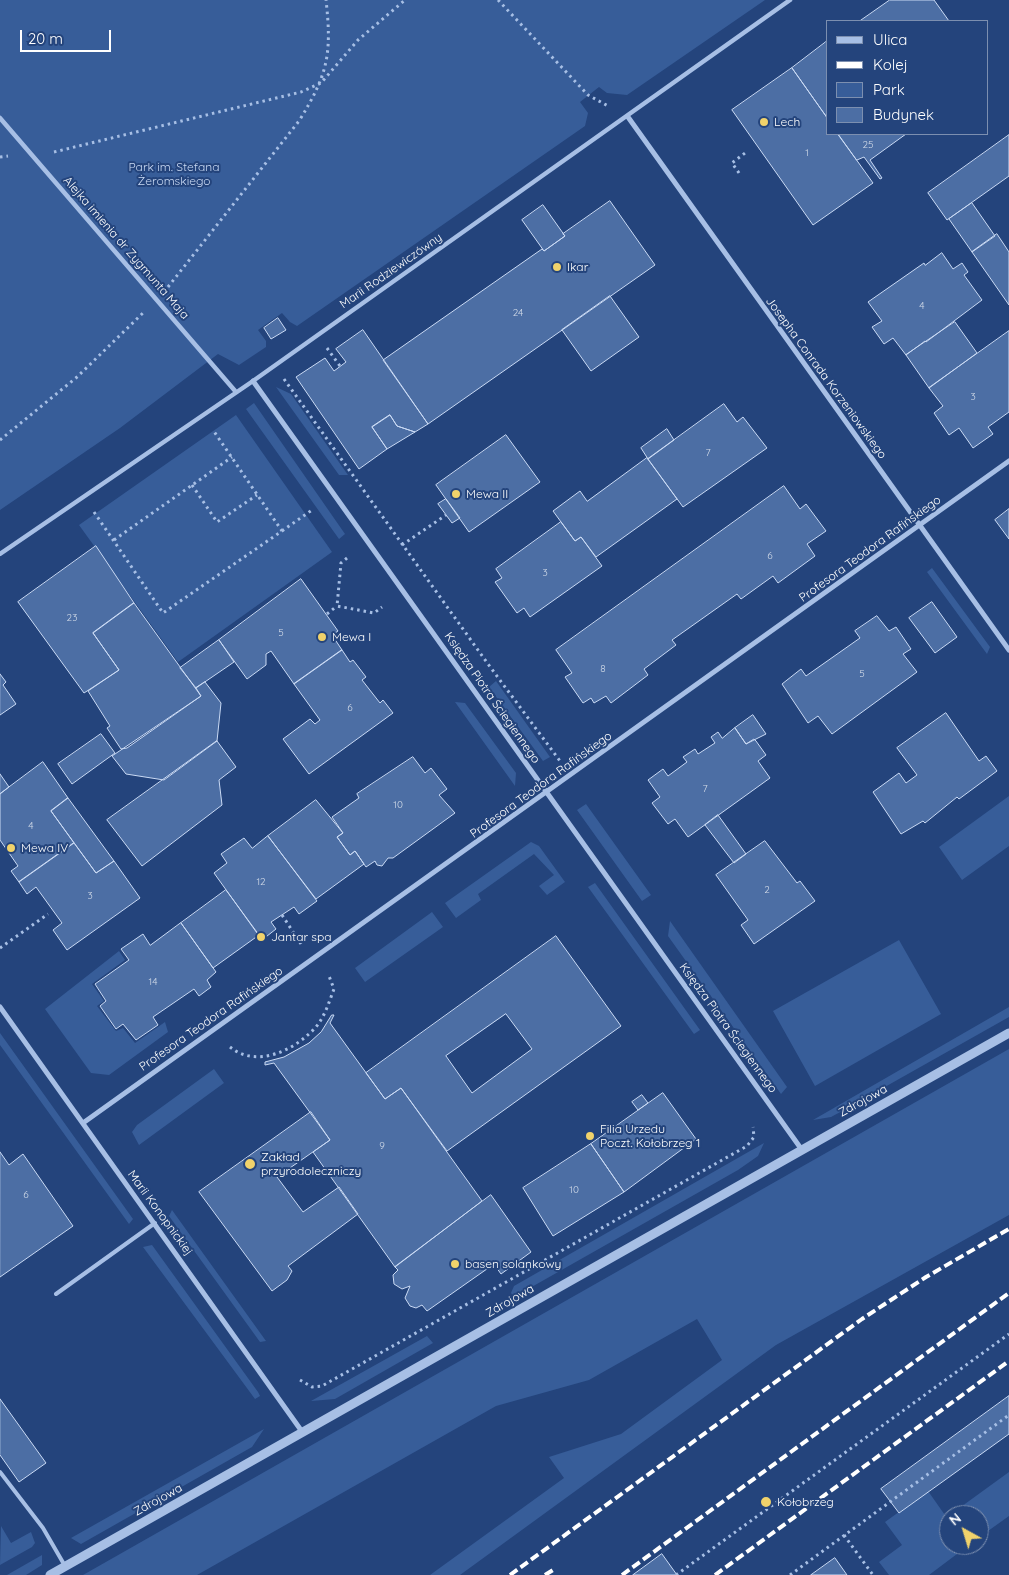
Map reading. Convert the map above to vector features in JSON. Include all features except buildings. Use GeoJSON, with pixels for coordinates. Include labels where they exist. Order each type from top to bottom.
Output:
{"type":"FeatureCollection","features":[{"type":"Feature","properties":{"kind":"street","name":"Marii Rodziewiczówny"},"geometry":{"type":"LineString","coordinates":[[0,554],[253,381],[628,117],[790,0]]}},
{"type":"Feature","properties":{"kind":"street","name":"Josepha Conrada Korzeniowskiego"},"geometry":{"type":"LineString","coordinates":[[628,117],[1009,650]]}},
{"type":"Feature","properties":{"kind":"street","name":"Alejka imienia dr Zygmunta Maja"},"geometry":{"type":"LineString","coordinates":[[0,118],[158,298],[236,392]]}},
{"type":"Feature","properties":{"kind":"street","name":"Księdza Piotra Ściegiennego"},"geometry":{"type":"LineString","coordinates":[[253,381],[802,1150]]}},
{"type":"Feature","properties":{"kind":"street","name":"Profesora Teodora Rafińskiego"},"geometry":{"type":"LineString","coordinates":[[83,1123],[1009,461]]}},
{"type":"Feature","properties":{"kind":"street","name":"Marii Konopnickiej"},"geometry":{"type":"LineString","coordinates":[[0,1007],[303,1433]]}},
{"type":"Feature","properties":{"kind":"street","name":"Zdrojowa"},"geometry":{"type":"LineString","coordinates":[[50,1575],[1009,1033]]}},
{"type":"Feature","properties":{"kind":"lane"},"geometry":{"type":"LineString","coordinates":[[56,1294],[155,1223]]}},
{"type":"Feature","properties":{"kind":"lane"},"geometry":{"type":"LineString","coordinates":[[0,1472],[44,1528],[65,1566]]}},
{"type":"Feature","properties":{"kind":"path"},"geometry":{"type":"LineString","coordinates":[[321,83],[329,49],[326,0]]}},
{"type":"Feature","properties":{"kind":"path"},"geometry":{"type":"LineString","coordinates":[[0,440],[77,377],[158,298],[299,121],[321,83],[358,40],[405,0]]}},
{"type":"Feature","properties":{"kind":"path"},"geometry":{"type":"LineString","coordinates":[[498,0],[588,95],[628,117]]}},
{"type":"Feature","properties":{"kind":"path"},"geometry":{"type":"LineString","coordinates":[[0,157],[46,154],[300,92],[321,83]]}},
{"type":"Feature","properties":{"kind":"path"},"geometry":{"type":"LineString","coordinates":[[739,173],[732,163],[745,153]]}},
{"type":"Feature","properties":{"kind":"path"},"geometry":{"type":"LineString","coordinates":[[329,351],[340,366]]}},
{"type":"Feature","properties":{"kind":"path"},"geometry":{"type":"LineString","coordinates":[[274,365],[562,764]]}},
{"type":"Feature","properties":{"kind":"path"},"geometry":{"type":"LineString","coordinates":[[202,415],[282,531]]}},
{"type":"Feature","properties":{"kind":"path"},"geometry":{"type":"LineString","coordinates":[[114,540],[232,457]]}},
{"type":"Feature","properties":{"kind":"path"},"geometry":{"type":"LineString","coordinates":[[192,485],[217,522],[257,495]]}},
{"type":"Feature","properties":{"kind":"path"},"geometry":{"type":"LineString","coordinates":[[83,497],[163,612],[312,510]]}},
{"type":"Feature","properties":{"kind":"path"},"geometry":{"type":"LineString","coordinates":[[402,544],[446,515]]}},
{"type":"Feature","properties":{"kind":"path"},"geometry":{"type":"LineString","coordinates":[[327,614],[337,606],[341,563],[347,558]]}},
{"type":"Feature","properties":{"kind":"path"},"geometry":{"type":"LineString","coordinates":[[337,606],[374,613],[382,607]]}},
{"type":"Feature","properties":{"kind":"path"},"geometry":{"type":"LineString","coordinates":[[0,948],[48,914]]}},
{"type":"Feature","properties":{"kind":"path"},"geometry":{"type":"LineString","coordinates":[[282,915],[301,944]]}},
{"type":"Feature","properties":{"kind":"path"},"geometry":{"type":"LineString","coordinates":[[230,1047],[245,1055],[264,1057],[279,1053],[300,1042],[316,1027],[325,1013],[334,989],[329,976]]}},
{"type":"Feature","properties":{"kind":"path"},"geometry":{"type":"LineString","coordinates":[[300,1380],[312,1387],[322,1386],[747,1146],[754,1137],[753,1127]]}},
{"type":"Feature","properties":{"kind":"path"},"geometry":{"type":"LineString","coordinates":[[676,1575],[1009,1334]]}},
{"type":"Feature","properties":{"kind":"path"},"geometry":{"type":"LineString","coordinates":[[790,1575],[1009,1415]]}},
{"type":"Feature","properties":{"kind":"path"},"geometry":{"type":"LineString","coordinates":[[844,1535],[873,1575]]}},
{"type":"Feature","properties":{"kind":"green space","name":"Park im. Stefana Żeromskiego"},"geometry":{"type":"Polygon","coordinates":[[[0,0],[765,0],[627,95],[607,93],[599,87],[580,102],[588,113],[585,126],[297,326],[290,322],[282,313],[258,330],[266,341],[266,347],[239,365],[218,354],[120,428],[0,510],[0,0]]]}},
{"type":"Feature","properties":{"kind":"green space"},"geometry":{"type":"Polygon","coordinates":[[[276,387],[291,394],[348,475],[339,475],[276,387]]]}},
{"type":"Feature","properties":{"kind":"green space"},"geometry":{"type":"Polygon","coordinates":[[[254,403],[345,534],[339,539],[246,409],[254,403]]]}},
{"type":"Feature","properties":{"kind":"green space"},"geometry":{"type":"Polygon","coordinates":[[[236,415],[332,552],[178,662],[79,525],[236,415]]]}},
{"type":"Feature","properties":{"kind":"green space"},"geometry":{"type":"Polygon","coordinates":[[[932,568],[990,647],[987,654],[927,572],[932,568]]]}},
{"type":"Feature","properties":{"kind":"green space"},"geometry":{"type":"Polygon","coordinates":[[[496,681],[550,757],[543,761],[489,687],[496,681]]]}},
{"type":"Feature","properties":{"kind":"green space"},"geometry":{"type":"Polygon","coordinates":[[[455,702],[465,703],[516,773],[515,786],[455,702]]]}},
{"type":"Feature","properties":{"kind":"green space"},"geometry":{"type":"Polygon","coordinates":[[[1009,796],[1009,846],[962,880],[939,847],[1009,796]]]}},
{"type":"Feature","properties":{"kind":"green space"},"geometry":{"type":"Polygon","coordinates":[[[586,804],[651,895],[642,901],[577,810],[586,804]]]}},
{"type":"Feature","properties":{"kind":"green space"},"geometry":{"type":"Polygon","coordinates":[[[531,842],[539,846],[565,882],[547,895],[539,886],[554,875],[534,854],[478,894],[481,900],[456,918],[445,903],[531,842]]]}},
{"type":"Feature","properties":{"kind":"green space"},"geometry":{"type":"Polygon","coordinates":[[[595,883],[700,1030],[694,1034],[588,887],[595,883]]]}},
{"type":"Feature","properties":{"kind":"green space"},"geometry":{"type":"Polygon","coordinates":[[[432,912],[443,927],[365,982],[355,968],[432,912]]]}},
{"type":"Feature","properties":{"kind":"green space"},"geometry":{"type":"Polygon","coordinates":[[[670,921],[787,1087],[781,1094],[668,936],[670,921]]]}},
{"type":"Feature","properties":{"kind":"green space"},"geometry":{"type":"Polygon","coordinates":[[[899,940],[941,1014],[815,1086],[773,1011],[899,940]]]}},
{"type":"Feature","properties":{"kind":"green space"},"geometry":{"type":"Polygon","coordinates":[[[119,951],[125,960],[92,984],[104,1001],[97,1006],[116,1031],[123,1028],[135,1043],[165,1022],[168,1032],[109,1075],[91,1073],[45,1009],[119,951]]]}},
{"type":"Feature","properties":{"kind":"green space"},"geometry":{"type":"Polygon","coordinates":[[[1009,1007],[1009,1017],[831,1117],[813,1120],[1009,1007]]]}},
{"type":"Feature","properties":{"kind":"green space"},"geometry":{"type":"Polygon","coordinates":[[[0,1033],[133,1219],[129,1224],[0,1045],[0,1033]]]}},
{"type":"Feature","properties":{"kind":"green space"},"geometry":{"type":"Polygon","coordinates":[[[1009,1049],[1009,1215],[776,1345],[460,1575],[430,1575],[564,1478],[549,1457],[621,1434],[722,1360],[697,1319],[589,1380],[496,1406],[197,1575],[83,1575],[1009,1049]]]}},
{"type":"Feature","properties":{"kind":"green space"},"geometry":{"type":"Polygon","coordinates":[[[214,1069],[224,1083],[139,1145],[132,1132],[137,1125],[214,1069]]]}},
{"type":"Feature","properties":{"kind":"green space"},"geometry":{"type":"Polygon","coordinates":[[[764,1143],[758,1156],[738,1170],[514,1297],[511,1293],[514,1286],[764,1143]]]}},
{"type":"Feature","properties":{"kind":"green space"},"geometry":{"type":"Polygon","coordinates":[[[172,1210],[266,1341],[260,1342],[169,1216],[172,1210]]]}},
{"type":"Feature","properties":{"kind":"green space"},"geometry":{"type":"Polygon","coordinates":[[[152,1245],[260,1396],[255,1399],[143,1247],[152,1245]]]}},
{"type":"Feature","properties":{"kind":"green space"},"geometry":{"type":"Polygon","coordinates":[[[427,1336],[433,1343],[335,1399],[311,1401],[427,1336]]]}},
{"type":"Feature","properties":{"kind":"green space"},"geometry":{"type":"Polygon","coordinates":[[[264,1429],[252,1447],[81,1544],[71,1538],[264,1429]]]}},
{"type":"Feature","properties":{"kind":"green space"},"geometry":{"type":"Polygon","coordinates":[[[1009,1472],[1009,1516],[989,1530],[989,1505],[964,1505],[1009,1472]]]}},
{"type":"Feature","properties":{"kind":"green space"},"geometry":{"type":"Polygon","coordinates":[[[928,1491],[939,1507],[939,1555],[956,1555],[929,1575],[889,1575],[879,1562],[902,1545],[885,1522],[928,1491]]]}},
{"type":"Feature","properties":{"kind":"green space"},"geometry":{"type":"Polygon","coordinates":[[[1,1526],[11,1543],[31,1532],[35,1543],[32,1547],[0,1565],[1,1526]]]}},
{"type":"Feature","properties":{"kind":"green space"},"geometry":{"type":"Polygon","coordinates":[[[42,1555],[42,1565],[26,1575],[7,1575],[42,1555]]]}},
{"type":"Feature","properties":{"kind":"railway"},"geometry":{"type":"LineString","coordinates":[[510,1575],[862,1319],[926,1277],[1009,1229]]}},
{"type":"Feature","properties":{"kind":"railway"},"geometry":{"type":"LineString","coordinates":[[622,1575],[1009,1293]]}},
{"type":"Feature","properties":{"kind":"railway"},"geometry":{"type":"LineString","coordinates":[[715,1575],[1009,1361]]}},
{"type":"Feature","properties":{"kind":"railway"},"geometry":{"type":"LineString","coordinates":[[545,1575],[553,1570]]}},
{"type":"Feature","properties":{"kind":"place","name":"Lech"},"geometry":{"type":"Point","coordinates":[764,122]}},
{"type":"Feature","properties":{"kind":"place","name":"Ikar"},"geometry":{"type":"Point","coordinates":[557,267]}},
{"type":"Feature","properties":{"kind":"place","name":"Mewa II"},"geometry":{"type":"Point","coordinates":[456,494]}},
{"type":"Feature","properties":{"kind":"place","name":"Mewa I"},"geometry":{"type":"Point","coordinates":[322,637]}},
{"type":"Feature","properties":{"kind":"place","name":"Mewa IV"},"geometry":{"type":"Point","coordinates":[11,848]}},
{"type":"Feature","properties":{"kind":"place","name":"Jantar spa"},"geometry":{"type":"Point","coordinates":[261,937]}},
{"type":"Feature","properties":{"kind":"place","name":"Filia Urzedu Poczt. Kołobrzeg 1"},"geometry":{"type":"Point","coordinates":[590,1136]}},
{"type":"Feature","properties":{"kind":"place","name":"Zakład przyrodoleczniczy"},"geometry":{"type":"Point","coordinates":[250,1164]}},
{"type":"Feature","properties":{"kind":"place","name":"basen solankowy"},"geometry":{"type":"Point","coordinates":[455,1264]}},
{"type":"Feature","properties":{"kind":"place","name":"Kołobrzeg"},"geometry":{"type":"Point","coordinates":[766,1502]}}]}
